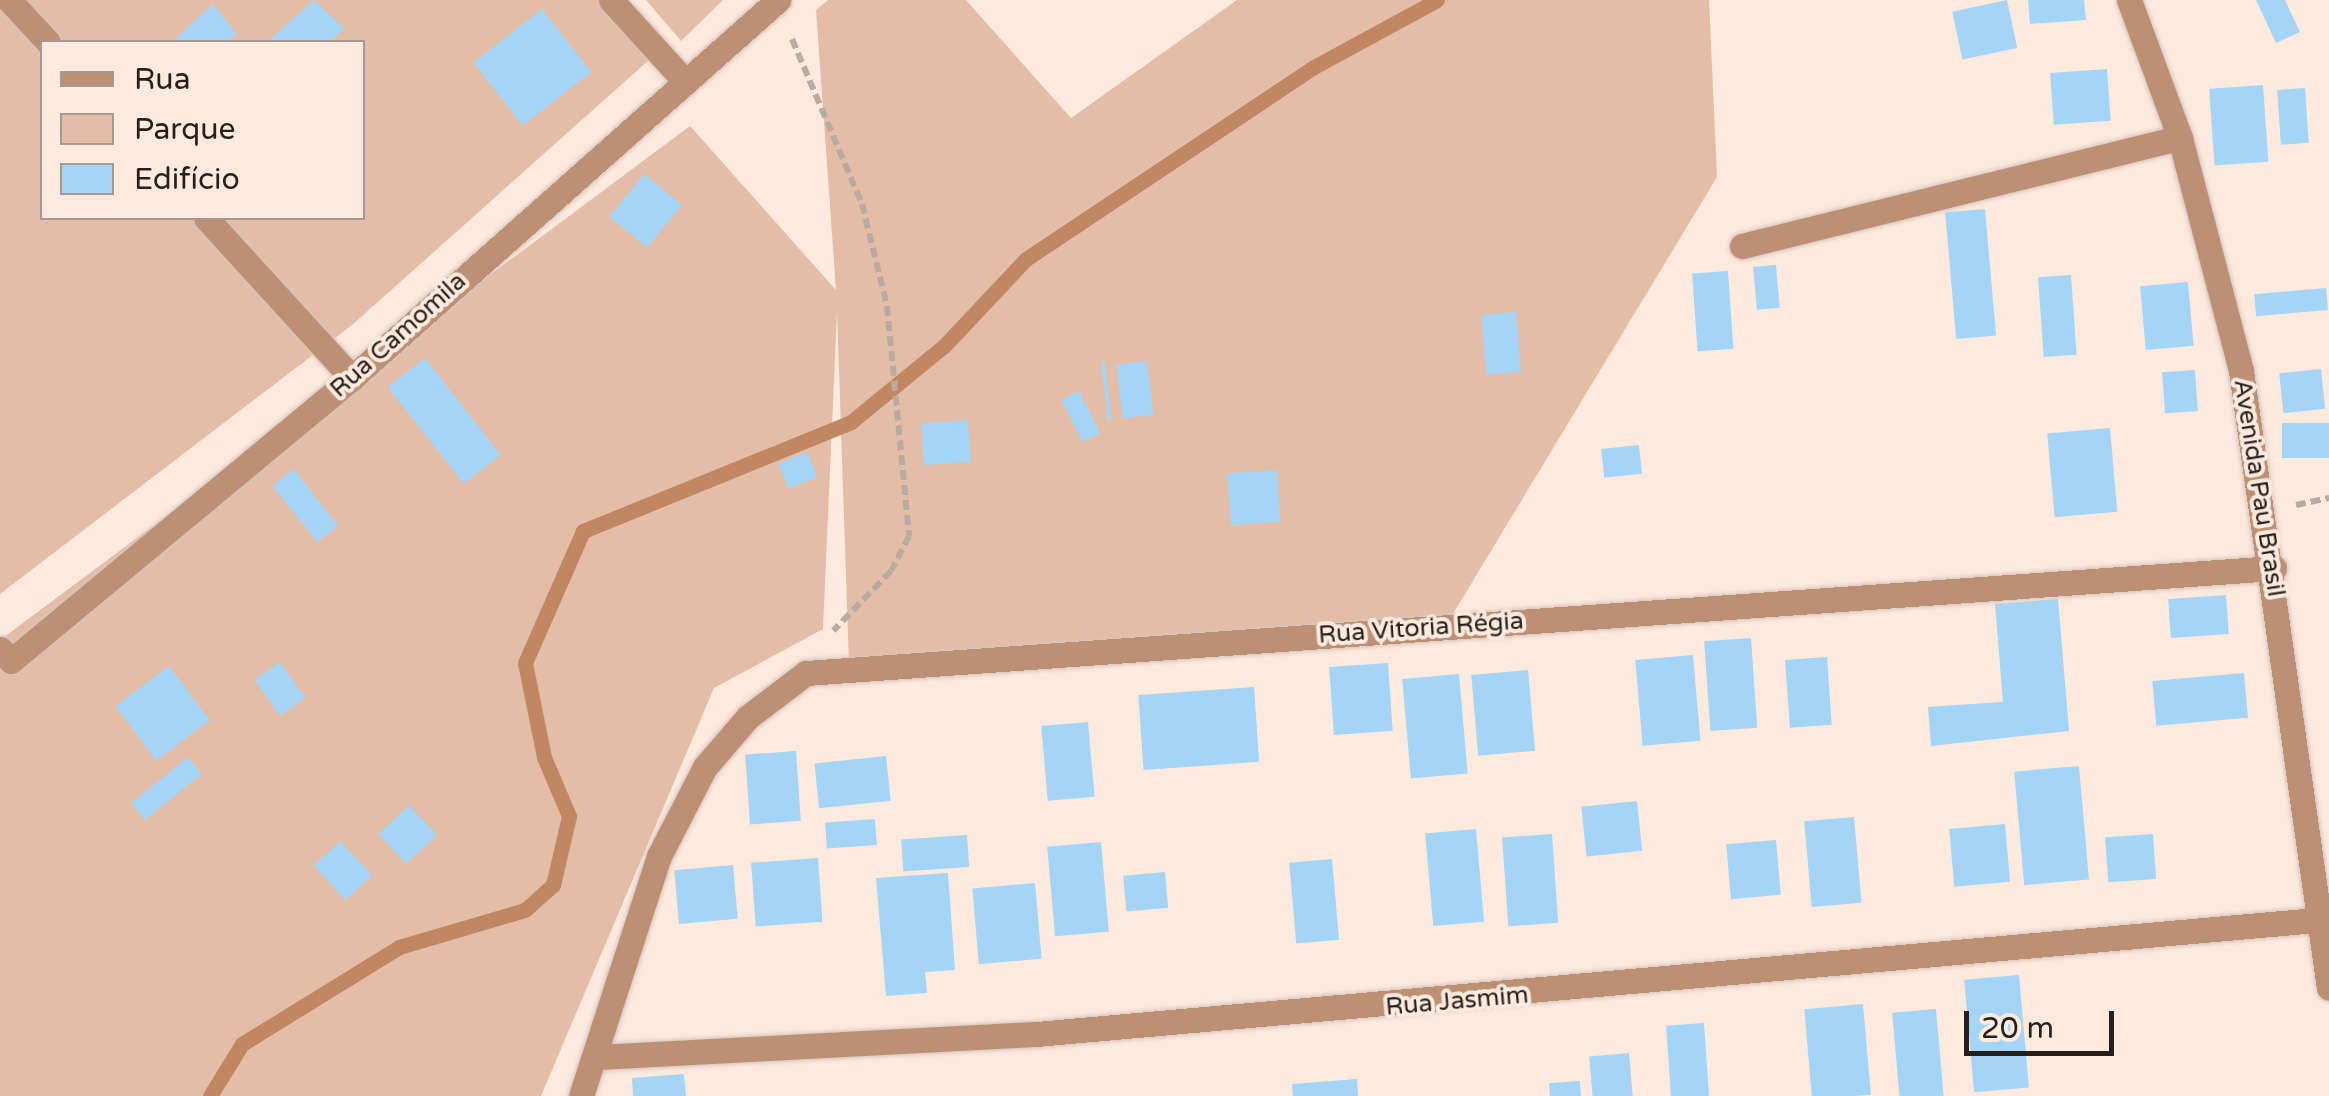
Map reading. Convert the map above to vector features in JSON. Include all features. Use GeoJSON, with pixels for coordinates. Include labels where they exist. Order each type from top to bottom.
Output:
{"type":"FeatureCollection","features":[{"type":"Feature","properties":{"kind":"street"},"geometry":{"type":"LineString","coordinates":[[9,0],[46,40]]}},
{"type":"Feature","properties":{"kind":"street"},"geometry":{"type":"LineString","coordinates":[[611,0],[683,79]]}},
{"type":"Feature","properties":{"kind":"street","name":"Avenida Pau Brasil"},"geometry":{"type":"LineString","coordinates":[[2130,0],[2180,138],[2241,371],[2274,568],[2316,920],[2329,988]]}},
{"type":"Feature","properties":{"kind":"street","name":"Rua Camomila"},"geometry":{"type":"LineString","coordinates":[[5,655],[352,378],[683,79],[777,1]]}},
{"type":"Feature","properties":{"kind":"street"},"geometry":{"type":"LineString","coordinates":[[1742,246],[2180,138]]}},
{"type":"Feature","properties":{"kind":"street"},"geometry":{"type":"LineString","coordinates":[[208,220],[352,378]]}},
{"type":"Feature","properties":{"kind":"street","name":"Rua Vitoria Régia"},"geometry":{"type":"LineString","coordinates":[[806,672],[2274,568]]}},
{"type":"Feature","properties":{"kind":"street"},"geometry":{"type":"LineString","coordinates":[[581,1096],[659,856],[704,767],[748,716],[806,672]]}},
{"type":"Feature","properties":{"kind":"street","name":"Rua Jasmim"},"geometry":{"type":"LineString","coordinates":[[596,1057],[1036,1034],[2316,920]]}},
{"type":"Feature","properties":{"kind":"path"},"geometry":{"type":"LineString","coordinates":[[777,1],[862,204],[892,349],[909,536],[806,672]]}},
{"type":"Feature","properties":{"kind":"green space"},"geometry":{"type":"Polygon","coordinates":[[[0,0],[607,0],[658,52],[352,325],[0,594],[0,0]]]}},
{"type":"Feature","properties":{"kind":"green space"},"geometry":{"type":"Polygon","coordinates":[[[646,0],[723,0],[681,41],[646,0]]]}},
{"type":"Feature","properties":{"kind":"green space"},"geometry":{"type":"Polygon","coordinates":[[[828,0],[966,0],[1071,118],[1237,0],[1709,0],[1717,177],[1445,627],[849,665],[837,311],[823,629],[714,688],[541,1096],[0,1096],[0,640],[690,126],[836,290],[816,10],[828,0]]]}},
{"type":"Feature","properties":{"kind":"building"},"geometry":{"type":"Polygon","coordinates":[[[314,0],[345,29],[331,40],[269,40],[314,0]]]}},
{"type":"Feature","properties":{"kind":"building"},"geometry":{"type":"Polygon","coordinates":[[[2007,0],[2017,48],[1962,60],[1952,12],[2007,0]]]}},
{"type":"Feature","properties":{"kind":"building"},"geometry":{"type":"Polygon","coordinates":[[[2028,0],[2084,0],[2086,20],[2030,24],[2028,0]]]}},
{"type":"Feature","properties":{"kind":"building"},"geometry":{"type":"Polygon","coordinates":[[[2256,0],[2285,0],[2300,32],[2276,43],[2256,0]]]}},
{"type":"Feature","properties":{"kind":"building"},"geometry":{"type":"Polygon","coordinates":[[[213,4],[237,34],[229,40],[174,40],[213,4]]]}},
{"type":"Feature","properties":{"kind":"building"},"geometry":{"type":"Polygon","coordinates":[[[542,9],[591,72],[523,126],[473,63],[542,9]]]}},
{"type":"Feature","properties":{"kind":"building"},"geometry":{"type":"Polygon","coordinates":[[[2107,69],[2111,121],[2054,125],[2050,73],[2107,69]]]}},
{"type":"Feature","properties":{"kind":"building"},"geometry":{"type":"Polygon","coordinates":[[[2263,85],[2268,162],[2215,166],[2209,89],[2263,85]]]}},
{"type":"Feature","properties":{"kind":"building"},"geometry":{"type":"Polygon","coordinates":[[[2305,88],[2309,143],[2281,145],[2277,90],[2305,88]]]}},
{"type":"Feature","properties":{"kind":"building"},"geometry":{"type":"Polygon","coordinates":[[[644,174],[682,205],[647,248],[609,217],[644,174]]]}},
{"type":"Feature","properties":{"kind":"building"},"geometry":{"type":"Polygon","coordinates":[[[1985,209],[1996,336],[1956,339],[1945,212],[1985,209]]]}},
{"type":"Feature","properties":{"kind":"building"},"geometry":{"type":"Polygon","coordinates":[[[1776,265],[1780,308],[1757,310],[1753,267],[1776,265]]]}},
{"type":"Feature","properties":{"kind":"building"},"geometry":{"type":"Polygon","coordinates":[[[1728,271],[1733,349],[1698,351],[1692,274],[1728,271]]]}},
{"type":"Feature","properties":{"kind":"building"},"geometry":{"type":"Polygon","coordinates":[[[2071,275],[2077,355],[2044,357],[2038,277],[2071,275]]]}},
{"type":"Feature","properties":{"kind":"building"},"geometry":{"type":"Polygon","coordinates":[[[2188,282],[2194,346],[2146,350],[2140,286],[2188,282]]]}},
{"type":"Feature","properties":{"kind":"building"},"geometry":{"type":"Polygon","coordinates":[[[2326,288],[2328,310],[2256,316],[2254,294],[2326,288]]]}},
{"type":"Feature","properties":{"kind":"building"},"geometry":{"type":"Polygon","coordinates":[[[1516,312],[1521,372],[1486,375],[1481,315],[1516,312]]]}},
{"type":"Feature","properties":{"kind":"building"},"geometry":{"type":"Polygon","coordinates":[[[425,358],[501,455],[464,484],[388,387],[425,358]]]}},
{"type":"Feature","properties":{"kind":"building"},"geometry":{"type":"Polygon","coordinates":[[[1147,361],[1154,415],[1123,418],[1116,365],[1147,361]]]}},
{"type":"Feature","properties":{"kind":"building"},"geometry":{"type":"Polygon","coordinates":[[[1105,362],[1111,421],[1101,363],[1105,362]]]}},
{"type":"Feature","properties":{"kind":"building"},"geometry":{"type":"Polygon","coordinates":[[[2321,369],[2325,409],[2283,413],[2279,373],[2321,369]]]}},
{"type":"Feature","properties":{"kind":"building"},"geometry":{"type":"Polygon","coordinates":[[[2195,370],[2198,411],[2165,413],[2162,372],[2195,370]]]}},
{"type":"Feature","properties":{"kind":"building"},"geometry":{"type":"Polygon","coordinates":[[[1079,391],[1100,433],[1083,442],[1061,400],[1079,391]]]}},
{"type":"Feature","properties":{"kind":"building"},"geometry":{"type":"Polygon","coordinates":[[[968,420],[971,462],[924,465],[921,423],[968,420]]]}},
{"type":"Feature","properties":{"kind":"building"},"geometry":{"type":"Polygon","coordinates":[[[2282,423],[2329,423],[2329,458],[2282,458],[2282,423]]]}},
{"type":"Feature","properties":{"kind":"building"},"geometry":{"type":"Polygon","coordinates":[[[2110,428],[2117,512],[2055,517],[2047,433],[2110,428]]]}},
{"type":"Feature","properties":{"kind":"building"},"geometry":{"type":"Polygon","coordinates":[[[1639,445],[1642,474],[1604,478],[1601,449],[1639,445]]]}},
{"type":"Feature","properties":{"kind":"building"},"geometry":{"type":"Polygon","coordinates":[[[807,452],[817,477],[788,489],[778,464],[807,452]]]}},
{"type":"Feature","properties":{"kind":"building"},"geometry":{"type":"Polygon","coordinates":[[[294,469],[338,526],[317,542],[273,486],[294,469]]]}},
{"type":"Feature","properties":{"kind":"building"},"geometry":{"type":"Polygon","coordinates":[[[1277,470],[1281,522],[1231,525],[1227,473],[1277,470]]]}},
{"type":"Feature","properties":{"kind":"building"},"geometry":{"type":"Polygon","coordinates":[[[2226,595],[2229,634],[2171,638],[2168,599],[2226,595]]]}},
{"type":"Feature","properties":{"kind":"building"},"geometry":{"type":"Polygon","coordinates":[[[2058,599],[2069,731],[1931,746],[1928,707],[2003,702],[1995,604],[2058,599]]]}},
{"type":"Feature","properties":{"kind":"building"},"geometry":{"type":"Polygon","coordinates":[[[1751,638],[1757,728],[1710,731],[1704,641],[1751,638]]]}},
{"type":"Feature","properties":{"kind":"building"},"geometry":{"type":"Polygon","coordinates":[[[1693,655],[1700,741],[1643,746],[1635,660],[1693,655]]]}},
{"type":"Feature","properties":{"kind":"building"},"geometry":{"type":"Polygon","coordinates":[[[1827,657],[1832,725],[1790,728],[1785,660],[1827,657]]]}},
{"type":"Feature","properties":{"kind":"building"},"geometry":{"type":"Polygon","coordinates":[[[280,662],[305,698],[280,716],[255,680],[280,662]]]}},
{"type":"Feature","properties":{"kind":"building"},"geometry":{"type":"Polygon","coordinates":[[[1388,663],[1393,731],[1334,735],[1329,667],[1388,663]]]}},
{"type":"Feature","properties":{"kind":"building"},"geometry":{"type":"Polygon","coordinates":[[[169,666],[210,720],[156,761],[115,706],[169,666]]]}},
{"type":"Feature","properties":{"kind":"building"},"geometry":{"type":"Polygon","coordinates":[[[1528,670],[1535,751],[1478,756],[1471,675],[1528,670]]]}},
{"type":"Feature","properties":{"kind":"building"},"geometry":{"type":"Polygon","coordinates":[[[2244,673],[2248,718],[2156,726],[2152,681],[2244,673]]]}},
{"type":"Feature","properties":{"kind":"building"},"geometry":{"type":"Polygon","coordinates":[[[1459,674],[1468,774],[1411,779],[1402,679],[1459,674]]]}},
{"type":"Feature","properties":{"kind":"building"},"geometry":{"type":"Polygon","coordinates":[[[1254,687],[1259,762],[1144,770],[1138,695],[1254,687]]]}},
{"type":"Feature","properties":{"kind":"building"},"geometry":{"type":"Polygon","coordinates":[[[1088,722],[1095,797],[1048,801],[1041,726],[1088,722]]]}},
{"type":"Feature","properties":{"kind":"building"},"geometry":{"type":"Polygon","coordinates":[[[796,751],[801,821],[750,824],[745,755],[796,751]]]}},
{"type":"Feature","properties":{"kind":"building"},"geometry":{"type":"Polygon","coordinates":[[[886,756],[891,801],[819,808],[814,764],[886,756]]]}},
{"type":"Feature","properties":{"kind":"building"},"geometry":{"type":"Polygon","coordinates":[[[188,757],[202,774],[145,820],[131,803],[188,757]]]}},
{"type":"Feature","properties":{"kind":"building"},"geometry":{"type":"Polygon","coordinates":[[[2079,766],[2089,880],[2024,885],[2014,772],[2079,766]]]}},
{"type":"Feature","properties":{"kind":"building"},"geometry":{"type":"Polygon","coordinates":[[[1637,801],[1642,851],[1587,857],[1581,807],[1637,801]]]}},
{"type":"Feature","properties":{"kind":"building"},"geometry":{"type":"Polygon","coordinates":[[[409,805],[437,835],[406,864],[378,834],[409,805]]]}},
{"type":"Feature","properties":{"kind":"building"},"geometry":{"type":"Polygon","coordinates":[[[1854,817],[1861,903],[1812,907],[1804,821],[1854,817]]]}},
{"type":"Feature","properties":{"kind":"building"},"geometry":{"type":"Polygon","coordinates":[[[875,819],[877,845],[827,848],[825,822],[875,819]]]}},
{"type":"Feature","properties":{"kind":"building"},"geometry":{"type":"Polygon","coordinates":[[[2005,824],[2010,882],[1954,887],[1949,829],[2005,824]]]}},
{"type":"Feature","properties":{"kind":"building"},"geometry":{"type":"Polygon","coordinates":[[[1476,829],[1484,922],[1433,926],[1425,833],[1476,829]]]}},
{"type":"Feature","properties":{"kind":"building"},"geometry":{"type":"Polygon","coordinates":[[[1552,834],[1558,923],[1508,926],[1502,837],[1552,834]]]}},
{"type":"Feature","properties":{"kind":"building"},"geometry":{"type":"Polygon","coordinates":[[[2153,834],[2156,879],[2108,882],[2105,837],[2153,834]]]}},
{"type":"Feature","properties":{"kind":"building"},"geometry":{"type":"Polygon","coordinates":[[[967,835],[969,867],[903,872],[901,840],[967,835]]]}},
{"type":"Feature","properties":{"kind":"building"},"geometry":{"type":"Polygon","coordinates":[[[1776,840],[1781,895],[1731,899],[1726,844],[1776,840]]]}},
{"type":"Feature","properties":{"kind":"building"},"geometry":{"type":"Polygon","coordinates":[[[340,841],[372,875],[346,900],[314,866],[340,841]]]}},
{"type":"Feature","properties":{"kind":"building"},"geometry":{"type":"Polygon","coordinates":[[[1101,842],[1109,932],[1055,936],[1047,847],[1101,842]]]}},
{"type":"Feature","properties":{"kind":"building"},"geometry":{"type":"Polygon","coordinates":[[[818,858],[822,922],[756,927],[751,863],[818,858]]]}},
{"type":"Feature","properties":{"kind":"building"},"geometry":{"type":"Polygon","coordinates":[[[1332,859],[1339,940],[1296,943],[1289,863],[1332,859]]]}},
{"type":"Feature","properties":{"kind":"building"},"geometry":{"type":"Polygon","coordinates":[[[733,865],[738,919],[679,924],[674,870],[733,865]]]}},
{"type":"Feature","properties":{"kind":"building"},"geometry":{"type":"Polygon","coordinates":[[[1165,872],[1168,908],[1126,912],[1123,876],[1165,872]]]}},
{"type":"Feature","properties":{"kind":"building"},"geometry":{"type":"Polygon","coordinates":[[[948,873],[955,970],[925,972],[927,993],[886,996],[876,878],[948,873]]]}},
{"type":"Feature","properties":{"kind":"building"},"geometry":{"type":"Polygon","coordinates":[[[1035,883],[1042,959],[979,964],[972,888],[1035,883]]]}},
{"type":"Feature","properties":{"kind":"building"},"geometry":{"type":"Polygon","coordinates":[[[2019,975],[2029,1088],[1974,1092],[1964,980],[2019,975]]]}},
{"type":"Feature","properties":{"kind":"building"},"geometry":{"type":"Polygon","coordinates":[[[1863,1004],[1871,1095],[1812,1096],[1804,1009],[1863,1004]]]}},
{"type":"Feature","properties":{"kind":"building"},"geometry":{"type":"Polygon","coordinates":[[[1936,1009],[1944,1096],[1899,1096],[1892,1013],[1936,1009]]]}},
{"type":"Feature","properties":{"kind":"building"},"geometry":{"type":"Polygon","coordinates":[[[1704,1023],[1709,1096],[1671,1096],[1666,1026],[1704,1023]]]}},
{"type":"Feature","properties":{"kind":"building"},"geometry":{"type":"Polygon","coordinates":[[[1629,1053],[1633,1096],[1593,1096],[1589,1056],[1629,1053]]]}},
{"type":"Feature","properties":{"kind":"building"},"geometry":{"type":"Polygon","coordinates":[[[684,1074],[686,1096],[633,1096],[632,1078],[684,1074]]]}},
{"type":"Feature","properties":{"kind":"building"},"geometry":{"type":"Polygon","coordinates":[[[1357,1079],[1358,1096],[1293,1096],[1292,1084],[1357,1079]]]}},
{"type":"Feature","properties":{"kind":"building"},"geometry":{"type":"Polygon","coordinates":[[[1580,1081],[1581,1096],[1550,1096],[1549,1083],[1580,1081]]]}},
{"type":"Feature","properties":{"kind":"waterway"},"geometry":{"type":"LineString","coordinates":[[210,1096],[242,1044],[399,947],[525,910],[553,885],[569,816],[544,757],[525,663],[583,531],[851,422],[944,346],[1026,259],[1312,68],[1437,0]]}}]}
